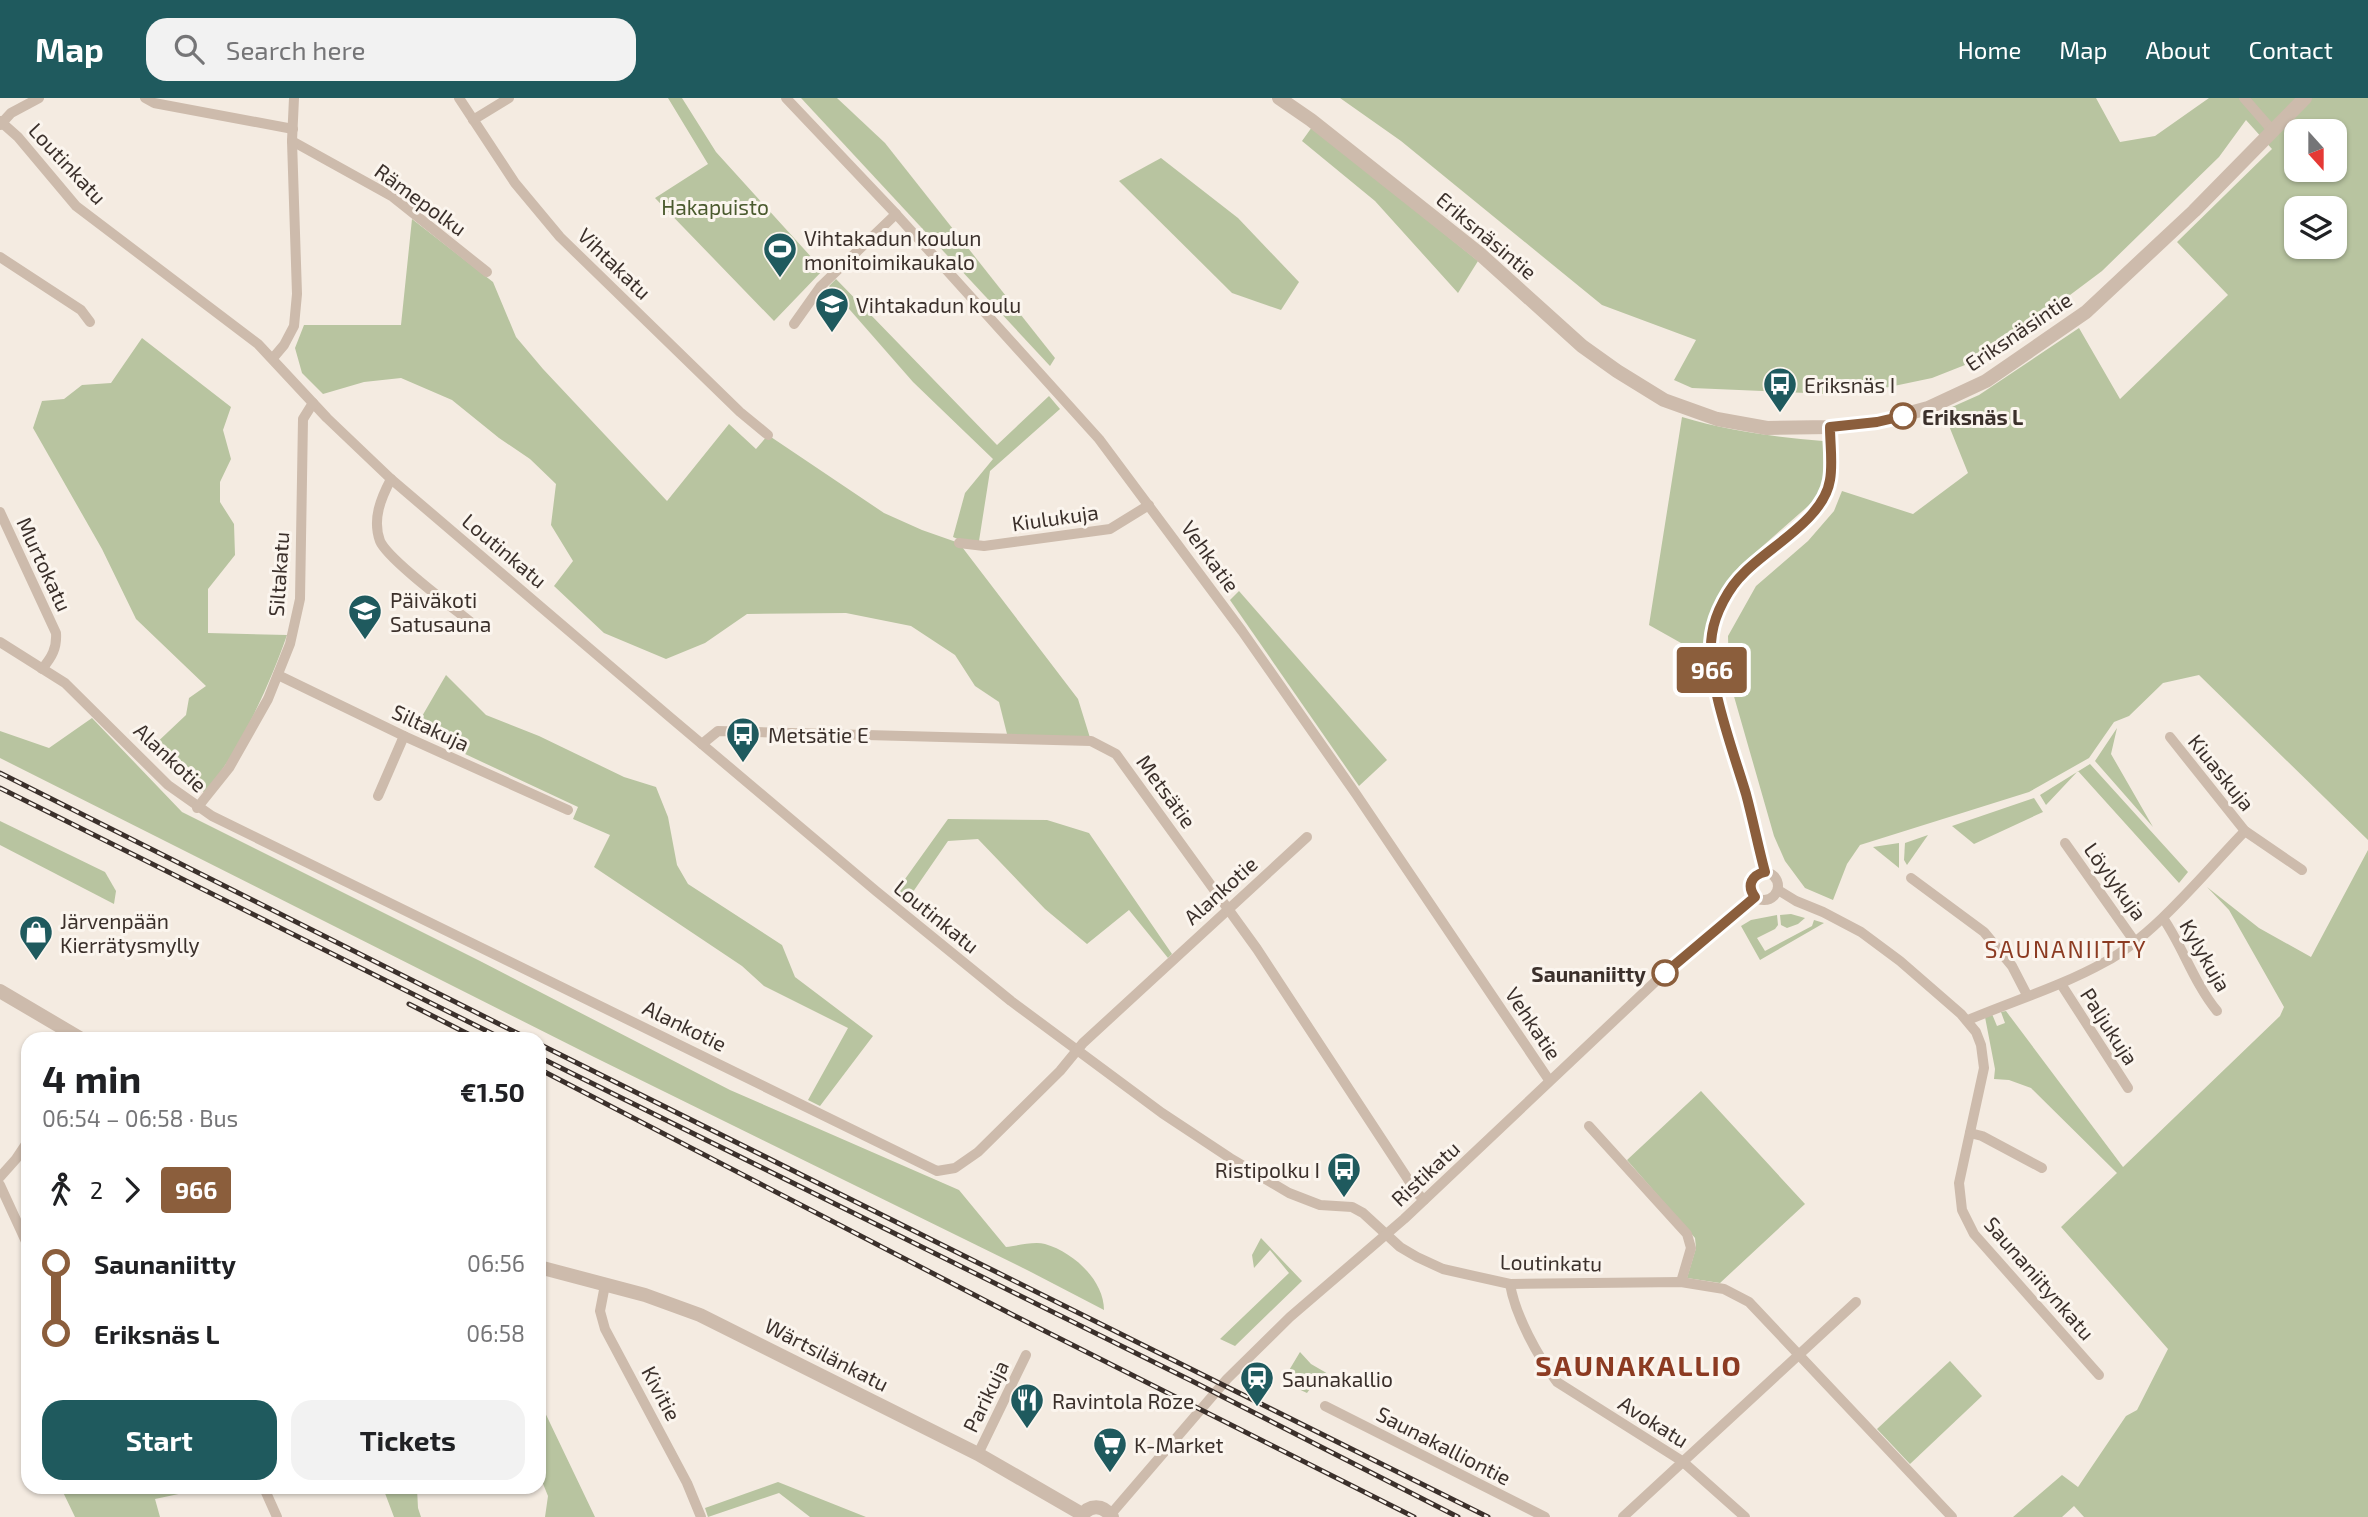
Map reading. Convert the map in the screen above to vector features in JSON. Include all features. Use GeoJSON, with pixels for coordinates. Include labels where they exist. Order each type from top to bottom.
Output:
{"type":"FeatureCollection","features":[{"type":"Feature","properties":{"kind":"street"},"geometry":{"type":"LineString","coordinates":[[1,122],[11,113],[39,98]]}},
{"type":"Feature","properties":{"kind":"street","name":"Rämepolku"},"geometry":{"type":"LineString","coordinates":[[145,98],[153,103],[293,135],[393,197],[487,272]]}},
{"type":"Feature","properties":{"kind":"street"},"geometry":{"type":"LineString","coordinates":[[273,358],[294,326],[297,294],[294,98]]}},
{"type":"Feature","properties":{"kind":"street","name":"Vihtakatu"},"geometry":{"type":"LineString","coordinates":[[459,98],[514,183],[560,237],[740,412],[768,435]]}},
{"type":"Feature","properties":{"kind":"street"},"geometry":{"type":"LineString","coordinates":[[473,120],[509,98]]}},
{"type":"Feature","properties":{"kind":"street","name":"Vehkatie"},"geometry":{"type":"LineString","coordinates":[[786,98],[896,214],[1099,439],[1356,794],[1549,1080]]}},
{"type":"Feature","properties":{"kind":"street","name":"Eriksnäsintie"},"geometry":{"type":"LineString","coordinates":[[1279,98],[1311,120],[1491,264],[1582,346],[1655,396],[1717,419],[1767,428],[1830,427],[1877,422],[1906,415],[1986,381],[2096,303],[2194,211],[2305,98]]}},
{"type":"Feature","properties":{"kind":"street"},"geometry":{"type":"LineString","coordinates":[[2244,98],[2272,130]]}},
{"type":"Feature","properties":{"kind":"street","name":"Loutinkatu"},"geometry":{"type":"LineString","coordinates":[[1,122],[18,137],[76,206],[249,336],[391,479],[876,891],[1076,1051],[1162,1113],[1280,1188],[1320,1205],[1352,1208],[1363,1213],[1386,1235],[1417,1257],[1443,1269],[1510,1284],[1681,1282],[1724,1289],[1749,1302],[1952,1517]]}},
{"type":"Feature","properties":{"kind":"street"},"geometry":{"type":"LineString","coordinates":[[794,324],[821,286],[896,214]]}},
{"type":"Feature","properties":{"kind":"street"},"geometry":{"type":"LineString","coordinates":[[0,257],[81,310],[90,322]]}},
{"type":"Feature","properties":{"kind":"street","name":"Siltakatu"},"geometry":{"type":"LineString","coordinates":[[197,808],[229,768],[268,699],[290,644],[299,607],[303,419],[313,403]]}},
{"type":"Feature","properties":{"kind":"street"},"geometry":{"type":"LineString","coordinates":[[1765,872],[1758,874],[1751,881],[1750,889],[1755,897],[1766,900],[1771,899],[1778,890],[1776,879],[1765,872],[1751,811],[1714,683],[1710,657],[1712,631],[1725,599],[1743,573],[1790,534],[1821,503],[1830,481],[1830,427]]}},
{"type":"Feature","properties":{"kind":"street"},"geometry":{"type":"LineString","coordinates":[[391,479],[381,499],[377,520],[380,541],[405,569],[478,628]]}},
{"type":"Feature","properties":{"kind":"street","name":"Kiulukuja"},"geometry":{"type":"LineString","coordinates":[[959,543],[984,547],[1110,529],[1149,505]]}},
{"type":"Feature","properties":{"kind":"street","name":"Murtokatu"},"geometry":{"type":"LineString","coordinates":[[0,512],[56,633],[54,654],[43,668]]}},
{"type":"Feature","properties":{"kind":"street","name":"Alankotie"},"geometry":{"type":"LineString","coordinates":[[0,642],[65,683],[168,785],[197,808],[937,1171],[955,1168],[978,1152],[1060,1071],[1076,1051],[1307,837]]}},
{"type":"Feature","properties":{"kind":"street","name":"Siltakuja"},"geometry":{"type":"LineString","coordinates":[[278,675],[404,736],[568,810]]}},
{"type":"Feature","properties":{"kind":"street","name":"Metsätie"},"geometry":{"type":"LineString","coordinates":[[702,744],[718,731],[1091,740],[1116,754],[1257,948],[1424,1200]]}},
{"type":"Feature","properties":{"kind":"street"},"geometry":{"type":"LineString","coordinates":[[378,796],[404,736]]}},
{"type":"Feature","properties":{"kind":"street","name":"Kiuaskuja"},"geometry":{"type":"LineString","coordinates":[[2170,737],[2245,831],[2302,870]]}},
{"type":"Feature","properties":{"kind":"street"},"geometry":{"type":"LineString","coordinates":[[1968,1020],[2061,984],[2107,962],[2162,918],[2245,831]]}},
{"type":"Feature","properties":{"kind":"street","name":"Löylykuja"},"geometry":{"type":"LineString","coordinates":[[2065,843],[2135,942]]}},
{"type":"Feature","properties":{"kind":"street"},"geometry":{"type":"LineString","coordinates":[[1911,878],[1984,932],[2012,966],[2027,995]]}},
{"type":"Feature","properties":{"kind":"street","name":"Saunaniitynkatu"},"geometry":{"type":"LineString","coordinates":[[1778,890],[1861,932],[1968,1020],[1981,1045],[1984,1068],[1959,1183],[1965,1219],[1974,1234],[2099,1375]]}},
{"type":"Feature","properties":{"kind":"street","name":"Ristikatu"},"geometry":{"type":"LineString","coordinates":[[1111,1516],[1227,1379],[1290,1317],[1386,1235],[1656,981],[1755,897]]}},
{"type":"Feature","properties":{"kind":"street","name":"Kylykuja"},"geometry":{"type":"LineString","coordinates":[[2162,918],[2173,933],[2208,1001],[2217,1011]]}},
{"type":"Feature","properties":{"kind":"street","name":"Paljukuja"},"geometry":{"type":"LineString","coordinates":[[2061,984],[2128,1088]]}},
{"type":"Feature","properties":{"kind":"street"},"geometry":{"type":"LineString","coordinates":[[0,991],[69,1032]]}},
{"type":"Feature","properties":{"kind":"street"},"geometry":{"type":"LineString","coordinates":[[1589,1126],[1688,1234],[1691,1248],[1681,1282]]}},
{"type":"Feature","properties":{"kind":"street"},"geometry":{"type":"LineString","coordinates":[[1970,1133],[1982,1136],[2042,1168]]}},
{"type":"Feature","properties":{"kind":"street"},"geometry":{"type":"LineString","coordinates":[[0,1177],[21,1151]]}},
{"type":"Feature","properties":{"kind":"street"},"geometry":{"type":"LineString","coordinates":[[0,1185],[21,1231]]}},
{"type":"Feature","properties":{"kind":"street","name":"Wärtsilänkatu"},"geometry":{"type":"LineString","coordinates":[[546,1268],[645,1295],[701,1315],[978,1454],[1081,1516]]}},
{"type":"Feature","properties":{"kind":"street","name":"Avokatu"},"geometry":{"type":"LineString","coordinates":[[1510,1284],[1516,1308],[1557,1382],[1682,1461],[1745,1517]]}},
{"type":"Feature","properties":{"kind":"street","name":"Kivitie"},"geometry":{"type":"LineString","coordinates":[[605,1285],[600,1311],[605,1329],[687,1483],[701,1517]]}},
{"type":"Feature","properties":{"kind":"street"},"geometry":{"type":"LineString","coordinates":[[1623,1517],[1856,1302]]}},
{"type":"Feature","properties":{"kind":"street","name":"Parikuja"},"geometry":{"type":"LineString","coordinates":[[978,1454],[1026,1355]]}},
{"type":"Feature","properties":{"kind":"street","name":"Saunakalliontie"},"geometry":{"type":"LineString","coordinates":[[1325,1406],[1545,1517]]}},
{"type":"Feature","properties":{"kind":"street"},"geometry":{"type":"LineString","coordinates":[[267,1494],[277,1517]]}},
{"type":"Feature","properties":{"kind":"street"},"geometry":{"type":"LineString","coordinates":[[1081,1516],[1089,1508],[1099,1507],[1111,1516]]}},
{"type":"Feature","properties":{"kind":"green space","name":"Hakapuisto"},"geometry":{"type":"Polygon","coordinates":[[[668,98],[682,98],[716,152],[823,270],[774,321],[655,198],[708,164],[668,98]]]}},
{"type":"Feature","properties":{"kind":"green space"},"geometry":{"type":"Polygon","coordinates":[[[801,98],[837,98],[885,143],[1055,358],[1050,366],[801,98]]]}},
{"type":"Feature","properties":{"kind":"green space"},"geometry":{"type":"Polygon","coordinates":[[[1340,98],[2096,98],[2120,142],[2155,136],[2209,98],[2368,98],[2368,840],[2199,675],[2163,683],[2129,716],[2114,722],[2089,758],[2029,792],[1860,845],[1847,864],[1833,900],[1805,888],[1785,861],[1774,836],[1729,679],[1728,636],[1756,586],[1808,541],[1834,511],[1842,491],[1913,514],[1968,473],[1943,411],[1979,395],[2079,328],[2120,399],[2228,295],[2177,242],[2272,149],[2246,120],[2219,157],[2102,271],[2046,313],[1965,365],[1932,378],[1851,395],[1692,388],[1674,380],[1696,340],[1602,305],[1401,141],[1340,98]]]}},
{"type":"Feature","properties":{"kind":"green space"},"geometry":{"type":"Polygon","coordinates":[[[1312,127],[1478,261],[1458,293],[1375,201],[1302,141],[1312,127]]]}},
{"type":"Feature","properties":{"kind":"green space"},"geometry":{"type":"Polygon","coordinates":[[[1161,158],[1238,218],[1299,282],[1281,310],[1232,293],[1119,181],[1161,158]]]}},
{"type":"Feature","properties":{"kind":"green space"},"geometry":{"type":"Polygon","coordinates":[[[412,219],[493,282],[516,337],[667,501],[729,424],[756,449],[768,435],[884,513],[959,543],[1078,699],[1091,741],[1008,738],[999,702],[975,686],[955,655],[911,626],[846,613],[747,614],[705,643],[666,659],[604,633],[554,586],[573,561],[551,525],[556,484],[530,459],[452,400],[401,378],[364,382],[323,394],[302,373],[295,348],[304,325],[401,325],[412,219]]]}},
{"type":"Feature","properties":{"kind":"green space"},"geometry":{"type":"Polygon","coordinates":[[[836,279],[997,445],[1049,396],[1060,409],[990,471],[979,541],[953,537],[965,493],[993,459],[913,382],[829,286],[836,279]]]}},
{"type":"Feature","properties":{"kind":"green space"},"geometry":{"type":"Polygon","coordinates":[[[142,338],[231,407],[223,430],[231,459],[220,482],[220,502],[234,524],[235,555],[208,589],[208,633],[287,635],[263,695],[241,739],[229,760],[204,792],[150,749],[186,715],[189,698],[206,686],[136,619],[102,549],[33,428],[42,401],[64,399],[82,385],[111,383],[142,338]]]}},
{"type":"Feature","properties":{"kind":"green space"},"geometry":{"type":"Polygon","coordinates":[[[1682,417],[1752,433],[1823,441],[1824,481],[1816,499],[1739,567],[1719,598],[1706,632],[1703,657],[1710,693],[1681,643],[1649,625],[1682,417]]]}},
{"type":"Feature","properties":{"kind":"green space"},"geometry":{"type":"Polygon","coordinates":[[[1239,591],[1387,760],[1359,786],[1230,600],[1239,591]]]}},
{"type":"Feature","properties":{"kind":"green space"},"geometry":{"type":"Polygon","coordinates":[[[446,675],[486,715],[539,736],[624,777],[656,787],[668,817],[677,865],[688,884],[782,945],[795,977],[873,1036],[820,1106],[808,1100],[848,1028],[764,986],[742,966],[594,867],[610,835],[573,819],[578,807],[414,730],[446,675]]]}},
{"type":"Feature","properties":{"kind":"green space"},"geometry":{"type":"Polygon","coordinates":[[[92,718],[182,812],[730,1090],[959,1190],[1006,1247],[1041,1243],[1076,1260],[1099,1288],[1104,1310],[0,758],[0,731],[49,748],[92,718]]]}},
{"type":"Feature","properties":{"kind":"green space"},"geometry":{"type":"Polygon","coordinates":[[[2117,728],[2111,754],[2153,827],[2095,761],[2117,728]]]}},
{"type":"Feature","properties":{"kind":"green space"},"geometry":{"type":"Polygon","coordinates":[[[2090,764],[2188,872],[2179,883],[2078,771],[2090,764]]]}},
{"type":"Feature","properties":{"kind":"green space"},"geometry":{"type":"Polygon","coordinates":[[[2077,772],[2046,805],[2040,795],[2077,772]]]}},
{"type":"Feature","properties":{"kind":"green space"},"geometry":{"type":"Polygon","coordinates":[[[2034,798],[2043,812],[1974,844],[1952,826],[2034,798]]]}},
{"type":"Feature","properties":{"kind":"green space"},"geometry":{"type":"Polygon","coordinates":[[[948,819],[1047,820],[1089,833],[1172,954],[1168,958],[1129,910],[1087,944],[1045,909],[978,839],[948,841],[906,902],[895,893],[948,819]]]}},
{"type":"Feature","properties":{"kind":"green space"},"geometry":{"type":"Polygon","coordinates":[[[0,821],[105,872],[116,891],[114,904],[0,845],[0,821]]]}},
{"type":"Feature","properties":{"kind":"green space"},"geometry":{"type":"Polygon","coordinates":[[[1928,835],[1907,865],[1904,860],[1905,843],[1928,835]]]}},
{"type":"Feature","properties":{"kind":"green space"},"geometry":{"type":"Polygon","coordinates":[[[1899,843],[1899,868],[1873,847],[1899,843]]]}},
{"type":"Feature","properties":{"kind":"green space"},"geometry":{"type":"Polygon","coordinates":[[[2368,850],[2368,1517],[2084,1517],[2074,1506],[2062,1517],[2013,1517],[2062,1475],[2078,1487],[2126,1416],[2137,1410],[2168,1349],[2061,1227],[2117,1173],[2031,1088],[2009,1080],[1994,1079],[1995,1069],[1985,1017],[1992,1014],[1997,1026],[2005,1023],[2001,1012],[2006,1011],[2123,1167],[2280,1016],[2284,1007],[2229,910],[2207,887],[2259,928],[2311,957],[2368,850]]]}},
{"type":"Feature","properties":{"kind":"green space"},"geometry":{"type":"Polygon","coordinates":[[[1791,914],[1805,918],[1787,928],[1781,925],[1780,915],[1791,914]]]}},
{"type":"Feature","properties":{"kind":"green space"},"geometry":{"type":"Polygon","coordinates":[[[1777,915],[1778,925],[1775,929],[1757,938],[1765,951],[1812,926],[1814,920],[1824,923],[1760,960],[1741,926],[1751,920],[1777,915]]]}},
{"type":"Feature","properties":{"kind":"green space"},"geometry":{"type":"Polygon","coordinates":[[[1701,1091],[1805,1204],[1720,1283],[1687,1278],[1696,1248],[1695,1238],[1627,1160],[1701,1091]]]}},
{"type":"Feature","properties":{"kind":"green space"},"geometry":{"type":"Polygon","coordinates":[[[1261,1238],[1302,1281],[1235,1346],[1220,1339],[1289,1273],[1270,1250],[1254,1268],[1252,1255],[1261,1238]]]}},
{"type":"Feature","properties":{"kind":"green space"},"geometry":{"type":"Polygon","coordinates":[[[1300,1352],[1311,1364],[1342,1382],[1339,1389],[1317,1385],[1307,1393],[1292,1386],[1288,1372],[1300,1352]]]}},
{"type":"Feature","properties":{"kind":"green space"},"geometry":{"type":"Polygon","coordinates":[[[1950,1361],[1982,1396],[1910,1464],[1877,1429],[1950,1361]]]}},
{"type":"Feature","properties":{"kind":"green space"},"geometry":{"type":"Polygon","coordinates":[[[546,1415],[595,1517],[545,1517],[548,1496],[546,1415]]]}},
{"type":"Feature","properties":{"kind":"green space"},"geometry":{"type":"Polygon","coordinates":[[[778,1482],[866,1517],[810,1517],[779,1493],[708,1517],[705,1508],[778,1482]]]}},
{"type":"Feature","properties":{"kind":"green space"},"geometry":{"type":"Polygon","coordinates":[[[64,1494],[179,1494],[155,1499],[160,1517],[75,1517],[64,1494]]]}},
{"type":"Feature","properties":{"kind":"green space"},"geometry":{"type":"Polygon","coordinates":[[[385,1494],[417,1494],[421,1517],[394,1517],[385,1494]]]}},
{"type":"Feature","properties":{"kind":"railway"},"geometry":{"type":"LineString","coordinates":[[0,773],[515,1032]]}},
{"type":"Feature","properties":{"kind":"railway"},"geometry":{"type":"LineString","coordinates":[[0,788],[489,1032]]}},
{"type":"Feature","properties":{"kind":"railway"},"geometry":{"type":"LineString","coordinates":[[409,1004],[464,1032]]}},
{"type":"Feature","properties":{"kind":"railway"},"geometry":{"type":"LineString","coordinates":[[546,1047],[1488,1517]]}},
{"type":"Feature","properties":{"kind":"railway"},"geometry":{"type":"LineString","coordinates":[[546,1060],[1192,1381],[1458,1517]]}},
{"type":"Feature","properties":{"kind":"railway"},"geometry":{"type":"LineString","coordinates":[[546,1073],[1015,1316],[1414,1517]]}},
{"type":"Feature","properties":{"kind":"bus line","name":"966"},"geometry":{"type":"LineString","coordinates":[[1665,973],[1755,897],[1750,889],[1751,881],[1758,874],[1765,872],[1751,811],[1714,683],[1710,657],[1712,631],[1725,599],[1743,573],[1790,534],[1821,503],[1830,481],[1830,427],[1903,416]]}},
{"type":"Feature","properties":{"kind":"place","name":"Vihtakadun koulun monitoimikaukalo"},"geometry":{"type":"Point","coordinates":[780,279]}},
{"type":"Feature","properties":{"kind":"place","name":"Vihtakadun koulu"},"geometry":{"type":"Point","coordinates":[832,334]}},
{"type":"Feature","properties":{"kind":"place","name":"Eriksnäs I"},"geometry":{"type":"Point","coordinates":[1780,414]}},
{"type":"Feature","properties":{"kind":"place","name":"Eriksnäs L"},"geometry":{"type":"Point","coordinates":[1903,416]}},
{"type":"Feature","properties":{"kind":"place","name":"Päiväkoti Satusauna"},"geometry":{"type":"Point","coordinates":[365,641]}},
{"type":"Feature","properties":{"kind":"place","name":"Metsätie E"},"geometry":{"type":"Point","coordinates":[743,764]}},
{"type":"Feature","properties":{"kind":"place","name":"Järvenpään Kierrätysmylly"},"geometry":{"type":"Point","coordinates":[36,962]}},
{"type":"Feature","properties":{"kind":"place","name":"Saunaniitty"},"geometry":{"type":"Point","coordinates":[1665,973]}},
{"type":"Feature","properties":{"kind":"place","name":"Ristipolku I"},"geometry":{"type":"Point","coordinates":[1344,1199]}},
{"type":"Feature","properties":{"kind":"place","name":"Saunakallio"},"geometry":{"type":"Point","coordinates":[1257,1408]}},
{"type":"Feature","properties":{"kind":"place","name":"Ravintola Roze"},"geometry":{"type":"Point","coordinates":[1027,1430]}},
{"type":"Feature","properties":{"kind":"place","name":"K-Market"},"geometry":{"type":"Point","coordinates":[1110,1474]}},
{"type":"Feature","properties":{"kind":"district","name":"SAUNANIITTY"},"geometry":{"type":"Point","coordinates":[2066,949]}},
{"type":"Feature","properties":{"kind":"district","name":"SAUNAKALLIO"},"geometry":{"type":"Point","coordinates":[1639,1365]}}]}
